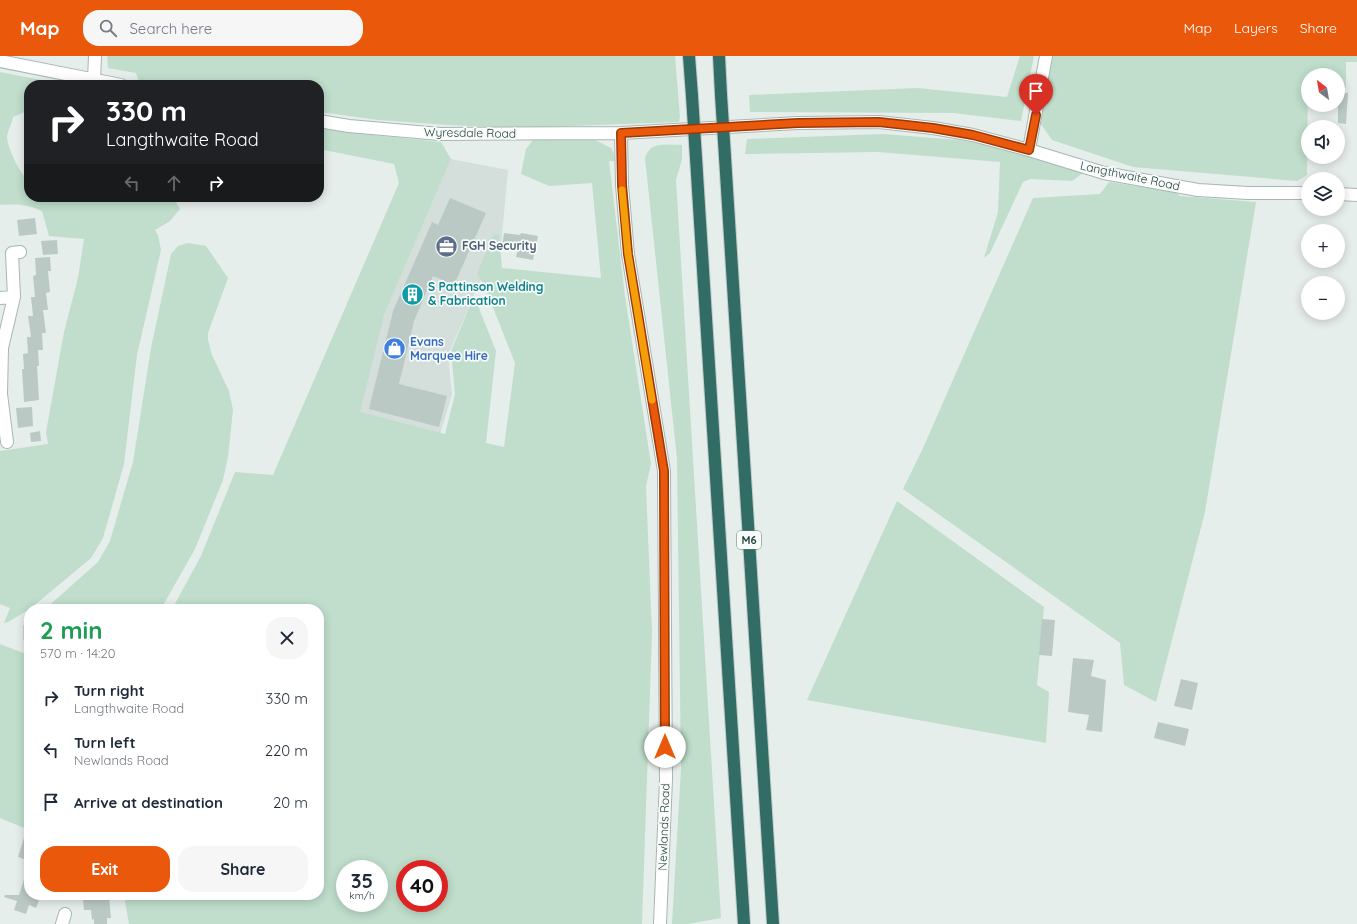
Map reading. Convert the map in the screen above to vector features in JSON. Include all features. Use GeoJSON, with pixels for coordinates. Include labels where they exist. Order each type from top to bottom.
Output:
{"type":"FeatureCollection","features":[{"type":"Feature","properties":{"kind":"highway","name":"M6"},"geometry":{"type":"LineString","coordinates":[[689,56],[744,924]]}},
{"type":"Feature","properties":{"kind":"highway","name":"M6"},"geometry":{"type":"LineString","coordinates":[[719,56],[773,924]]}},
{"type":"Feature","properties":{"kind":"street"},"geometry":{"type":"LineString","coordinates":[[0,60],[94,80],[95,56]]}},
{"type":"Feature","properties":{"kind":"street"},"geometry":{"type":"LineString","coordinates":[[1029,150],[1046,56]]}},
{"type":"Feature","properties":{"kind":"street","name":"Wyresdale Road"},"geometry":{"type":"LineString","coordinates":[[324,122],[349,126],[440,134],[621,133]]}},
{"type":"Feature","properties":{"kind":"street","name":"Langthwaite Road"},"geometry":{"type":"LineString","coordinates":[[621,133],[798,123],[879,122],[933,128],[973,135],[1104,173],[1198,190],[1248,193],[1301,193]]}},
{"type":"Feature","properties":{"kind":"street","name":"Newlands Road"},"geometry":{"type":"LineString","coordinates":[[621,133],[622,185],[628,254],[664,471],[666,779],[660,924]]}},
{"type":"Feature","properties":{"kind":"street"},"geometry":{"type":"LineString","coordinates":[[1345,194],[1357,195]]}},
{"type":"Feature","properties":{"kind":"street"},"geometry":{"type":"LineString","coordinates":[[7,442],[1,394],[2,348],[14,297],[12,253],[20,252]]}},
{"type":"Feature","properties":{"kind":"street"},"geometry":{"type":"LineString","coordinates":[[0,298],[14,297]]}},
{"type":"Feature","properties":{"kind":"shaded area"},"geometry":{"type":"Polygon","coordinates":[[[451,159],[508,170],[498,279],[482,277],[448,355],[452,394],[434,455],[328,437],[384,315],[451,159]]]}},
{"type":"Feature","properties":{"kind":"green space"},"geometry":{"type":"Polygon","coordinates":[[[107,56],[675,56],[680,117],[679,122],[517,128],[378,120],[324,113],[324,80],[138,80],[136,73],[108,68],[107,56]]]}},
{"type":"Feature","properties":{"kind":"green space"},"geometry":{"type":"Polygon","coordinates":[[[1020,56],[1034,56],[1021,121],[953,113],[750,112],[749,95],[918,88],[1007,97],[1020,56]]]}},
{"type":"Feature","properties":{"kind":"green space"},"geometry":{"type":"Polygon","coordinates":[[[1053,56],[1357,56],[1357,62],[1346,62],[1346,88],[1345,68],[1301,68],[1301,112],[1308,112],[1308,120],[1301,120],[1301,164],[1307,164],[1307,172],[1301,172],[1301,179],[1297,181],[1133,167],[1052,140],[1040,123],[1053,56]]]}},
{"type":"Feature","properties":{"kind":"green space"},"geometry":{"type":"Polygon","coordinates":[[[0,72],[41,80],[24,80],[24,112],[13,117],[7,136],[15,161],[24,175],[24,202],[176,202],[180,209],[170,221],[155,230],[158,235],[161,250],[137,355],[124,464],[103,538],[91,558],[36,604],[24,604],[24,613],[4,623],[10,608],[0,604],[0,451],[48,444],[46,432],[64,332],[78,278],[84,239],[49,236],[42,211],[21,205],[0,205],[0,72]]]}},
{"type":"Feature","properties":{"kind":"green space"},"geometry":{"type":"Polygon","coordinates":[[[324,128],[352,133],[441,142],[451,159],[384,315],[360,412],[445,434],[455,394],[451,351],[474,296],[496,351],[486,443],[504,447],[515,363],[486,290],[477,273],[494,234],[499,235],[502,268],[601,278],[592,183],[549,186],[521,174],[526,149],[533,140],[595,140],[611,148],[614,154],[615,161],[609,161],[625,296],[651,464],[646,486],[652,633],[642,924],[129,924],[125,900],[324,900],[324,604],[175,604],[201,556],[235,472],[273,475],[399,183],[394,164],[324,150],[324,128]]]}},
{"type":"Feature","properties":{"kind":"green space"},"geometry":{"type":"Polygon","coordinates":[[[883,134],[959,140],[1021,150],[1083,173],[1072,181],[1030,179],[1023,182],[990,253],[984,258],[998,212],[1000,162],[878,152],[745,154],[747,139],[883,134]]]}},
{"type":"Feature","properties":{"kind":"green space"},"geometry":{"type":"Polygon","coordinates":[[[682,145],[682,159],[676,180],[721,918],[688,924],[672,924],[681,768],[677,459],[645,158],[647,153],[655,146],[682,145]]]}},
{"type":"Feature","properties":{"kind":"green space"},"geometry":{"type":"Polygon","coordinates":[[[1109,182],[1175,192],[1180,196],[1256,202],[1205,512],[1156,702],[1124,685],[1120,643],[903,489],[923,448],[1033,198],[1100,194],[1109,182]]]}},
{"type":"Feature","properties":{"kind":"green space"},"geometry":{"type":"Polygon","coordinates":[[[188,243],[206,246],[228,278],[208,333],[208,340],[212,355],[229,391],[233,410],[228,457],[223,480],[195,549],[164,604],[51,604],[98,562],[110,541],[133,462],[151,348],[171,254],[178,246],[188,243]]]}},
{"type":"Feature","properties":{"kind":"green space"},"geometry":{"type":"Polygon","coordinates":[[[897,501],[1044,607],[1037,685],[1049,692],[1046,743],[807,700],[897,501]]]}},
{"type":"Feature","properties":{"kind":"green space"},"geometry":{"type":"Polygon","coordinates":[[[24,625],[24,640],[23,640],[24,625]]]}},
{"type":"Feature","properties":{"kind":"green space"},"geometry":{"type":"Polygon","coordinates":[[[0,644],[24,653],[24,828],[0,818],[0,644]]]}},
{"type":"Feature","properties":{"kind":"building"},"geometry":{"type":"Polygon","coordinates":[[[1345,93],[1348,93],[1346,124],[1345,120],[1338,120],[1338,112],[1345,112],[1345,93]]]}},
{"type":"Feature","properties":{"kind":"building"},"geometry":{"type":"Polygon","coordinates":[[[450,198],[486,213],[454,285],[433,276],[414,321],[399,384],[447,396],[439,427],[369,409],[393,311],[432,222],[438,225],[450,198]]]}},
{"type":"Feature","properties":{"kind":"building"},"geometry":{"type":"Polygon","coordinates":[[[35,218],[37,234],[19,236],[17,220],[35,218]]]}},
{"type":"Feature","properties":{"kind":"building"},"geometry":{"type":"Polygon","coordinates":[[[504,233],[520,235],[521,233],[538,236],[533,260],[516,257],[518,248],[502,246],[504,233]]]}},
{"type":"Feature","properties":{"kind":"building"},"geometry":{"type":"Polygon","coordinates":[[[57,240],[58,254],[43,255],[41,241],[57,240]]]}},
{"type":"Feature","properties":{"kind":"building"},"geometry":{"type":"Polygon","coordinates":[[[50,257],[51,271],[48,271],[50,292],[46,293],[48,310],[43,310],[46,333],[42,333],[43,350],[38,350],[39,366],[37,366],[39,400],[24,402],[22,369],[24,369],[23,354],[28,353],[27,337],[31,337],[28,316],[33,316],[31,297],[35,297],[33,276],[36,275],[35,258],[50,257]]]}},
{"type":"Feature","properties":{"kind":"building"},"geometry":{"type":"Polygon","coordinates":[[[32,407],[33,426],[18,428],[16,408],[32,407]]]}},
{"type":"Feature","properties":{"kind":"building"},"geometry":{"type":"Polygon","coordinates":[[[40,431],[41,441],[31,442],[30,433],[40,431]]]}},
{"type":"Feature","properties":{"kind":"building"},"geometry":{"type":"Polygon","coordinates":[[[1042,619],[1055,620],[1052,656],[1039,655],[1042,619]]]}},
{"type":"Feature","properties":{"kind":"building"},"geometry":{"type":"Polygon","coordinates":[[[1073,658],[1094,660],[1091,676],[1106,680],[1102,732],[1086,730],[1089,715],[1068,712],[1073,658]]]}},
{"type":"Feature","properties":{"kind":"building"},"geometry":{"type":"Polygon","coordinates":[[[1181,679],[1198,683],[1192,710],[1174,706],[1181,679]]]}},
{"type":"Feature","properties":{"kind":"building"},"geometry":{"type":"Polygon","coordinates":[[[1158,722],[1189,729],[1185,746],[1154,738],[1158,722]]]}},
{"type":"Feature","properties":{"kind":"building"},"geometry":{"type":"Polygon","coordinates":[[[24,838],[24,859],[18,857],[24,838]]]}},
{"type":"Feature","properties":{"kind":"building"},"geometry":{"type":"Polygon","coordinates":[[[24,879],[24,900],[39,900],[36,908],[29,905],[26,914],[14,910],[17,901],[4,897],[5,895],[19,895],[24,879]]]}},
{"type":"Feature","properties":{"kind":"building"},"geometry":{"type":"Polygon","coordinates":[[[83,900],[109,900],[111,918],[107,918],[107,924],[94,924],[91,910],[84,910],[83,900]]]}},
{"type":"Feature","properties":{"kind":"slow traffic"},"geometry":{"type":"LineString","coordinates":[[622,190],[628,254],[652,400]]}},
{"type":"Feature","properties":{"kind":"place","name":"FGH Security"},"geometry":{"type":"Point","coordinates":[446,246]}},
{"type":"Feature","properties":{"kind":"place","name":"S Pattinson Welding & Fabrication"},"geometry":{"type":"Point","coordinates":[413,294]}},
{"type":"Feature","properties":{"kind":"place","name":"Evans Marquee Hire"},"geometry":{"type":"Point","coordinates":[395,349]}},
{"type":"Feature","properties":{"kind":"route"},"geometry":{"type":"LineString","coordinates":[[665,747],[664,471],[628,254],[622,185],[621,133],[798,123],[879,122],[933,128],[973,135],[1029,150],[1036,115]]}}]}
